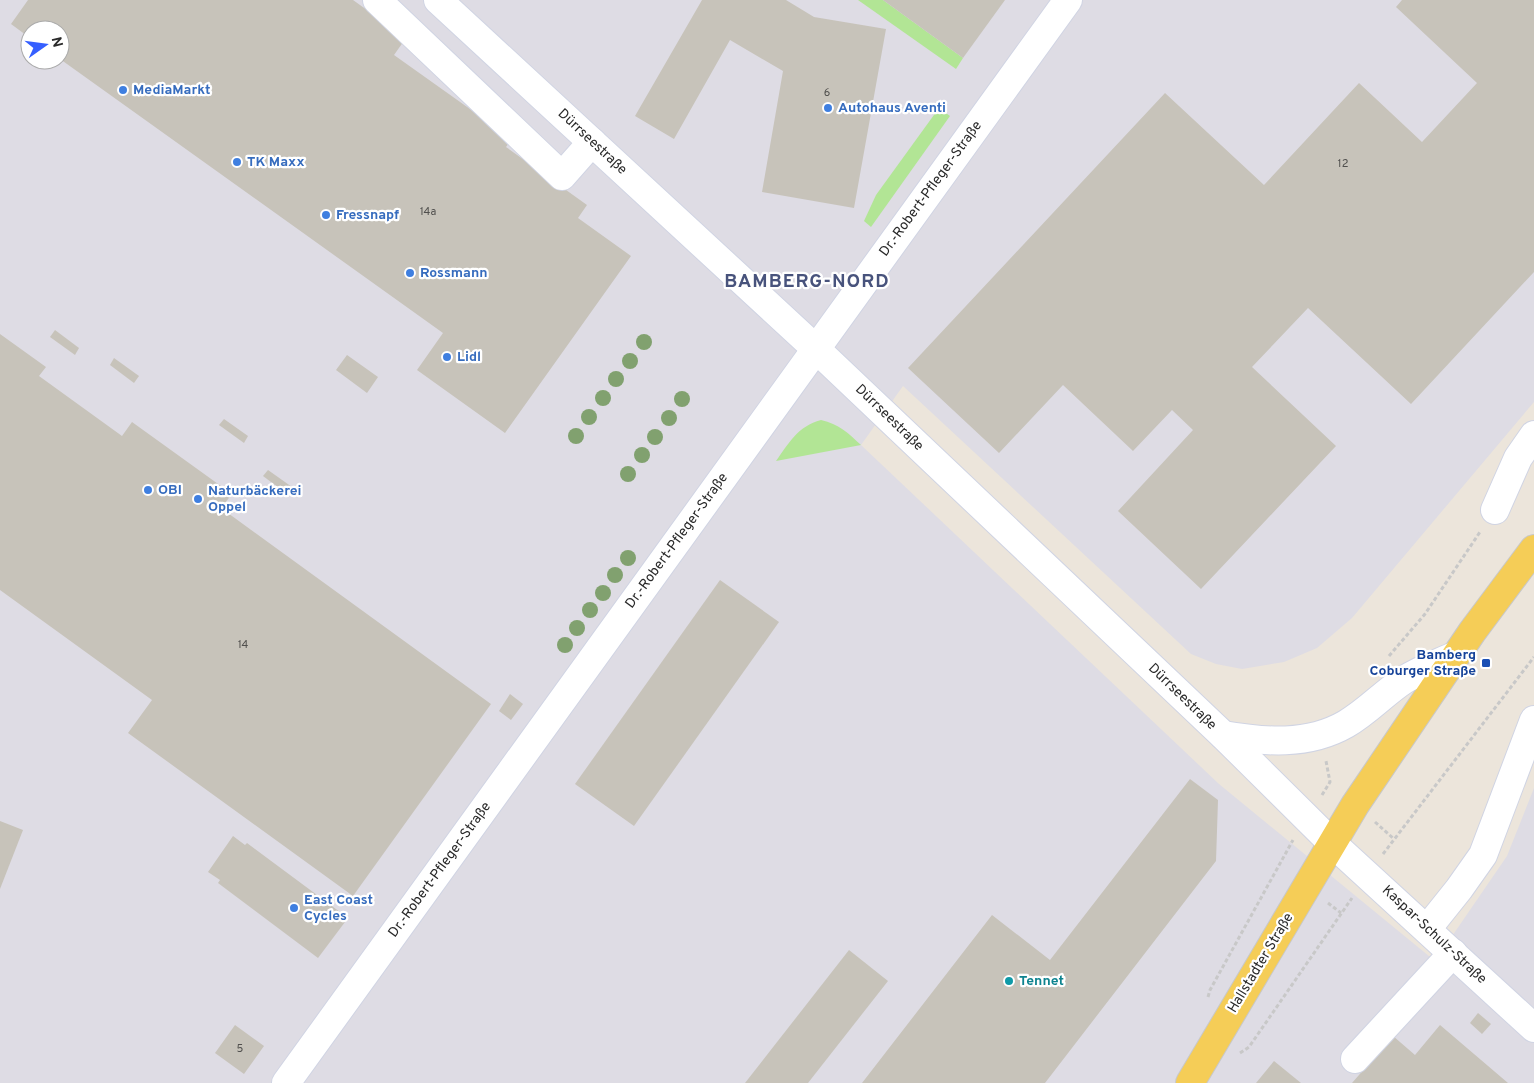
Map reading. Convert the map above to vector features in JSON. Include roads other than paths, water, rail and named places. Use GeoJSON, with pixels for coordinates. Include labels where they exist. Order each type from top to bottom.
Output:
{"type":"FeatureCollection","features":[{"type":"Feature","properties":{"kind":"main road","name":"Hallstadter Straße"},"geometry":{"type":"LineString","coordinates":[[1190,1083],[1355,805],[1456,655],[1534,549]]}},
{"type":"Feature","properties":{"kind":"street","name":"Dürrseestraße"},"geometry":{"type":"LineString","coordinates":[[438,0],[816,349],[1223,735],[1332,843]]}},
{"type":"Feature","properties":{"kind":"street","name":"Dr.-Robert-Pfleger-Straße"},"geometry":{"type":"LineString","coordinates":[[286,1083],[1068,0]]}},
{"type":"Feature","properties":{"kind":"street"},"geometry":{"type":"LineString","coordinates":[[392,5],[562,176],[592,142]]}},
{"type":"Feature","properties":{"kind":"street"},"geometry":{"type":"LineString","coordinates":[[1495,510],[1518,458],[1534,435]]}},
{"type":"Feature","properties":{"kind":"street"},"geometry":{"type":"LineString","coordinates":[[1223,735],[1261,742],[1290,741],[1322,735],[1346,724],[1405,680],[1456,655]]}},
{"type":"Feature","properties":{"kind":"street"},"geometry":{"type":"LineString","coordinates":[[1427,929],[1483,855],[1534,720]]}},
{"type":"Feature","properties":{"kind":"street","name":"Kaspar-Schulz-Straße"},"geometry":{"type":"LineString","coordinates":[[1332,843],[1534,1028]]}},
{"type":"Feature","properties":{"kind":"street"},"geometry":{"type":"LineString","coordinates":[[1355,1059],[1452,952]]}},
{"type":"Feature","properties":{"kind":"place","name":"MediaMarkt"},"geometry":{"type":"Point","coordinates":[123,90]}},
{"type":"Feature","properties":{"kind":"place","name":"Autohaus Aventi"},"geometry":{"type":"Point","coordinates":[828,108]}},
{"type":"Feature","properties":{"kind":"place","name":"TK Maxx"},"geometry":{"type":"Point","coordinates":[237,162]}},
{"type":"Feature","properties":{"kind":"place","name":"Fressnapf"},"geometry":{"type":"Point","coordinates":[326,215]}},
{"type":"Feature","properties":{"kind":"place","name":"Rossmann"},"geometry":{"type":"Point","coordinates":[410,273]}},
{"type":"Feature","properties":{"kind":"place","name":"Lidl"},"geometry":{"type":"Point","coordinates":[447,357]}},
{"type":"Feature","properties":{"kind":"place","name":"OBI"},"geometry":{"type":"Point","coordinates":[148,490]}},
{"type":"Feature","properties":{"kind":"place","name":"Naturbäckerei Oppel"},"geometry":{"type":"Point","coordinates":[198,499]}},
{"type":"Feature","properties":{"kind":"place","name":"Bamberg Coburger Straße"},"geometry":{"type":"Point","coordinates":[1486,663]}},
{"type":"Feature","properties":{"kind":"place","name":"East Coast Cycles"},"geometry":{"type":"Point","coordinates":[294,908]}},
{"type":"Feature","properties":{"kind":"place","name":"Tennet"},"geometry":{"type":"Point","coordinates":[1009,981]}},
{"type":"Feature","properties":{"kind":"district","name":"BAMBERG-NORD"},"geometry":{"type":"Point","coordinates":[807,282]}}]}
